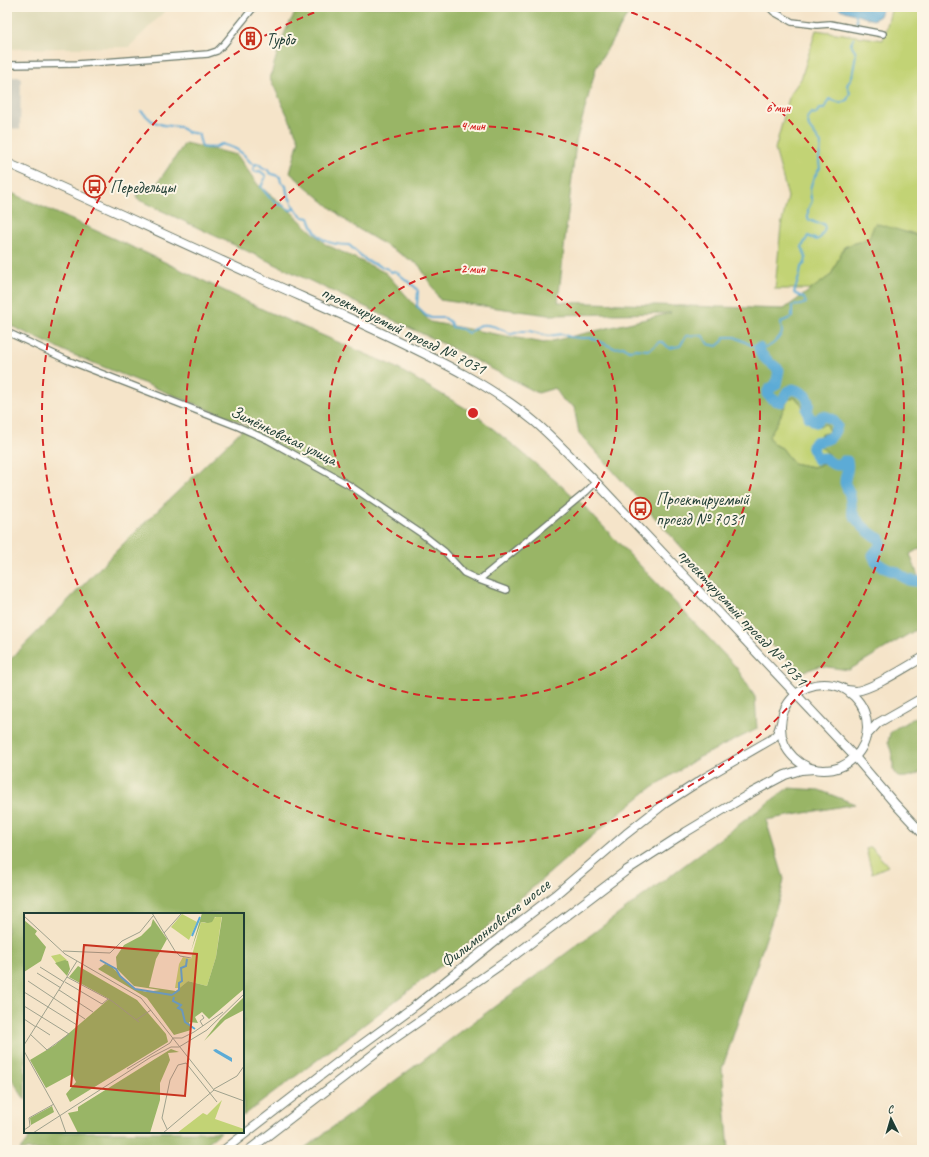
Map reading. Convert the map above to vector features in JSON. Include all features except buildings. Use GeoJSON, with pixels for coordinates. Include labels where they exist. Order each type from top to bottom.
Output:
{"type":"FeatureCollection","features":[{"type":"Feature","properties":{"kind":"main road","name":"проектируемый проезд № 7031"},"geometry":{"type":"LineString","coordinates":[[7,163],[348,317],[424,353],[503,398],[535,422],[560,445],[855,757]]}},
{"type":"Feature","properties":{"kind":"main road","name":"Филимонковское шоссе"},"geometry":{"type":"LineString","coordinates":[[845,690],[856,691],[865,689],[922,658]]}},
{"type":"Feature","properties":{"kind":"main road","name":"Филимонковское шоссе"},"geometry":{"type":"LineString","coordinates":[[224,1150],[342,1059],[416,1006],[500,937],[555,895],[626,834],[664,804],[706,777],[772,739],[777,734],[786,707],[796,695],[806,688],[817,685],[834,685],[845,690],[855,697],[862,707],[867,724],[866,736],[862,747],[855,757],[839,767],[827,770],[805,765],[798,761],[789,752],[784,741],[781,723]]}},
{"type":"Feature","properties":{"kind":"main road","name":"Филимонковское шоссе"},"geometry":{"type":"LineString","coordinates":[[866,736],[878,723],[922,698]]}},
{"type":"Feature","properties":{"kind":"main road"},"geometry":{"type":"LineString","coordinates":[[855,757],[922,833]]}},
{"type":"Feature","properties":{"kind":"main road","name":"Филимонковское шоссе"},"geometry":{"type":"LineString","coordinates":[[249,1150],[388,1043],[514,955],[627,870],[686,832],[778,778],[801,770],[814,768]]}},
{"type":"Feature","properties":{"kind":"street"},"geometry":{"type":"LineString","coordinates":[[7,65],[77,64],[208,54],[217,51],[224,44],[254,7]]}},
{"type":"Feature","properties":{"kind":"street"},"geometry":{"type":"LineString","coordinates":[[769,7],[774,12],[792,22],[817,25],[830,24],[883,34]]}},
{"type":"Feature","properties":{"kind":"street","name":"Зимёнковская улица"},"geometry":{"type":"LineString","coordinates":[[7,332],[67,360],[239,427],[268,440],[349,485],[422,534],[445,552],[464,573],[506,590]]}},
{"type":"Feature","properties":{"kind":"street"},"geometry":{"type":"LineString","coordinates":[[479,580],[586,492],[596,482]]}},
{"type":"Feature","properties":{"kind":"shaded area"},"geometry":{"type":"Polygon","coordinates":[[[7,7],[169,7],[129,47],[7,49],[7,7]]]}},
{"type":"Feature","properties":{"kind":"shaded area"},"geometry":{"type":"Polygon","coordinates":[[[7,77],[21,77],[20,130],[7,127],[7,77]]]}},
{"type":"Feature","properties":{"kind":"green space"},"geometry":{"type":"Polygon","coordinates":[[[300,7],[632,7],[596,68],[576,142],[558,302],[784,309],[831,275],[844,247],[869,238],[875,223],[922,237],[922,549],[920,548],[910,554],[922,587],[922,626],[849,670],[820,666],[802,672],[763,638],[579,433],[574,407],[563,400],[555,388],[538,393],[446,345],[137,199],[138,187],[152,191],[185,143],[237,155],[258,185],[288,209],[325,244],[386,273],[430,322],[544,343],[671,313],[548,315],[440,300],[419,265],[350,224],[290,173],[299,140],[270,78],[285,31],[294,14],[300,7]],[[795,397],[788,400],[769,436],[773,444],[782,448],[793,463],[813,467],[830,462],[831,459],[826,451],[819,445],[820,435],[829,432],[827,424],[818,426],[805,418],[802,405],[795,397]]]}},
{"type":"Feature","properties":{"kind":"green space"},"geometry":{"type":"Polygon","coordinates":[[[892,7],[922,7],[922,237],[909,232],[869,238],[844,247],[831,275],[812,289],[775,289],[781,226],[788,197],[775,149],[790,94],[801,79],[816,30],[883,40],[892,7]]]}},
{"type":"Feature","properties":{"kind":"green space"},"geometry":{"type":"Polygon","coordinates":[[[7,191],[148,254],[264,310],[393,366],[472,412],[578,500],[736,667],[755,697],[757,729],[698,758],[647,791],[598,831],[450,959],[244,1115],[244,913],[24,913],[24,1098],[7,1071],[7,663],[127,540],[247,425],[69,353],[7,324],[7,191]]]}},
{"type":"Feature","properties":{"kind":"green space"},"geometry":{"type":"Polygon","coordinates":[[[795,397],[802,405],[805,418],[827,424],[829,433],[819,445],[826,451],[831,459],[830,462],[813,467],[793,463],[782,448],[773,444],[769,436],[788,400],[795,397]]]}},
{"type":"Feature","properties":{"kind":"green space"},"geometry":{"type":"Polygon","coordinates":[[[922,714],[922,771],[910,776],[898,777],[893,769],[893,760],[888,742],[890,733],[896,728],[922,714]]]}},
{"type":"Feature","properties":{"kind":"green space"},"geometry":{"type":"Polygon","coordinates":[[[788,788],[819,790],[855,804],[766,820],[784,879],[781,893],[722,1069],[729,1150],[302,1150],[788,788]]]}},
{"type":"Feature","properties":{"kind":"green space"},"geometry":{"type":"Polygon","coordinates":[[[871,847],[888,866],[872,873],[866,849],[871,847]]]}},
{"type":"Feature","properties":{"kind":"green space"},"geometry":{"type":"Polygon","coordinates":[[[33,1133],[220,1133],[198,1150],[20,1150],[33,1133]]]}},
{"type":"Feature","properties":{"kind":"water"},"geometry":{"type":"Polygon","coordinates":[[[840,7],[883,7],[880,16],[873,20],[839,9],[840,7]]]}},
{"type":"Feature","properties":{"kind":"waterway"},"geometry":{"type":"LineString","coordinates":[[855,7],[857,25]]}},
{"type":"Feature","properties":{"kind":"waterway"},"geometry":{"type":"LineString","coordinates":[[758,348],[769,346],[782,333],[781,322],[792,317],[792,306],[806,303],[804,298],[794,293],[801,267],[805,263],[806,258],[802,247],[808,236],[817,240],[821,237],[825,229],[824,224],[816,223],[808,219],[808,209],[812,201],[810,188],[820,168],[819,158],[821,143],[809,127],[807,118],[811,113],[816,114],[819,109],[824,109],[829,99],[841,103],[847,100],[850,93],[847,85],[853,74],[856,57],[855,51],[851,44],[854,38]]}},
{"type":"Feature","properties":{"kind":"waterway"},"geometry":{"type":"LineString","coordinates":[[141,111],[152,121],[163,125],[180,127],[187,132],[199,134],[202,147],[207,148],[222,144],[236,149],[252,163],[259,164],[270,173],[280,177],[281,182],[286,186],[287,193],[295,209],[303,217],[309,218],[315,232],[319,236],[324,240],[335,244],[349,245],[367,261],[388,269],[391,272],[395,271],[418,291],[417,306],[425,315],[431,318],[445,318],[450,322],[452,327],[462,329],[468,333],[480,325],[489,325],[511,334],[523,331],[530,331],[548,336],[562,334],[570,337],[592,338],[614,348],[623,347],[629,350],[648,350],[659,342],[663,342],[669,348],[680,346],[686,336],[697,335],[703,336],[708,344],[717,346],[723,341],[724,337],[735,337],[753,346]]}},
{"type":"Feature","properties":{"kind":"waterway"},"geometry":{"type":"LineString","coordinates":[[255,165],[253,169],[255,172],[260,171],[266,176],[261,187],[270,198],[277,204],[290,210],[295,209]]}},
{"type":"Feature","properties":{"kind":"waterway"},"geometry":{"type":"LineString","coordinates":[[759,348],[761,354],[768,361]]}},
{"type":"Feature","properties":{"kind":"waterway"},"geometry":{"type":"LineString","coordinates":[[773,365],[779,370],[776,385],[769,389],[767,394],[774,400],[781,402],[787,392],[793,389],[799,391],[808,401],[807,410],[809,417],[816,422],[822,416],[827,417],[833,420],[837,426],[829,438],[815,442],[812,446],[817,459],[824,458],[833,464],[838,465],[843,461],[847,461],[848,467],[845,483],[850,495],[852,511],[856,519],[872,534],[880,539],[881,545],[873,555],[876,562],[908,580],[922,582]]}},
{"type":"Feature","properties":{"kind":"place","name":"Турбо"},"geometry":{"type":"Point","coordinates":[250,39]}},
{"type":"Feature","properties":{"kind":"place","name":"Передельцы"},"geometry":{"type":"Point","coordinates":[94,187]}},
{"type":"Feature","properties":{"kind":"place","name":"Проектируемый проезд № 7031"},"geometry":{"type":"Point","coordinates":[640,509]}}]}
